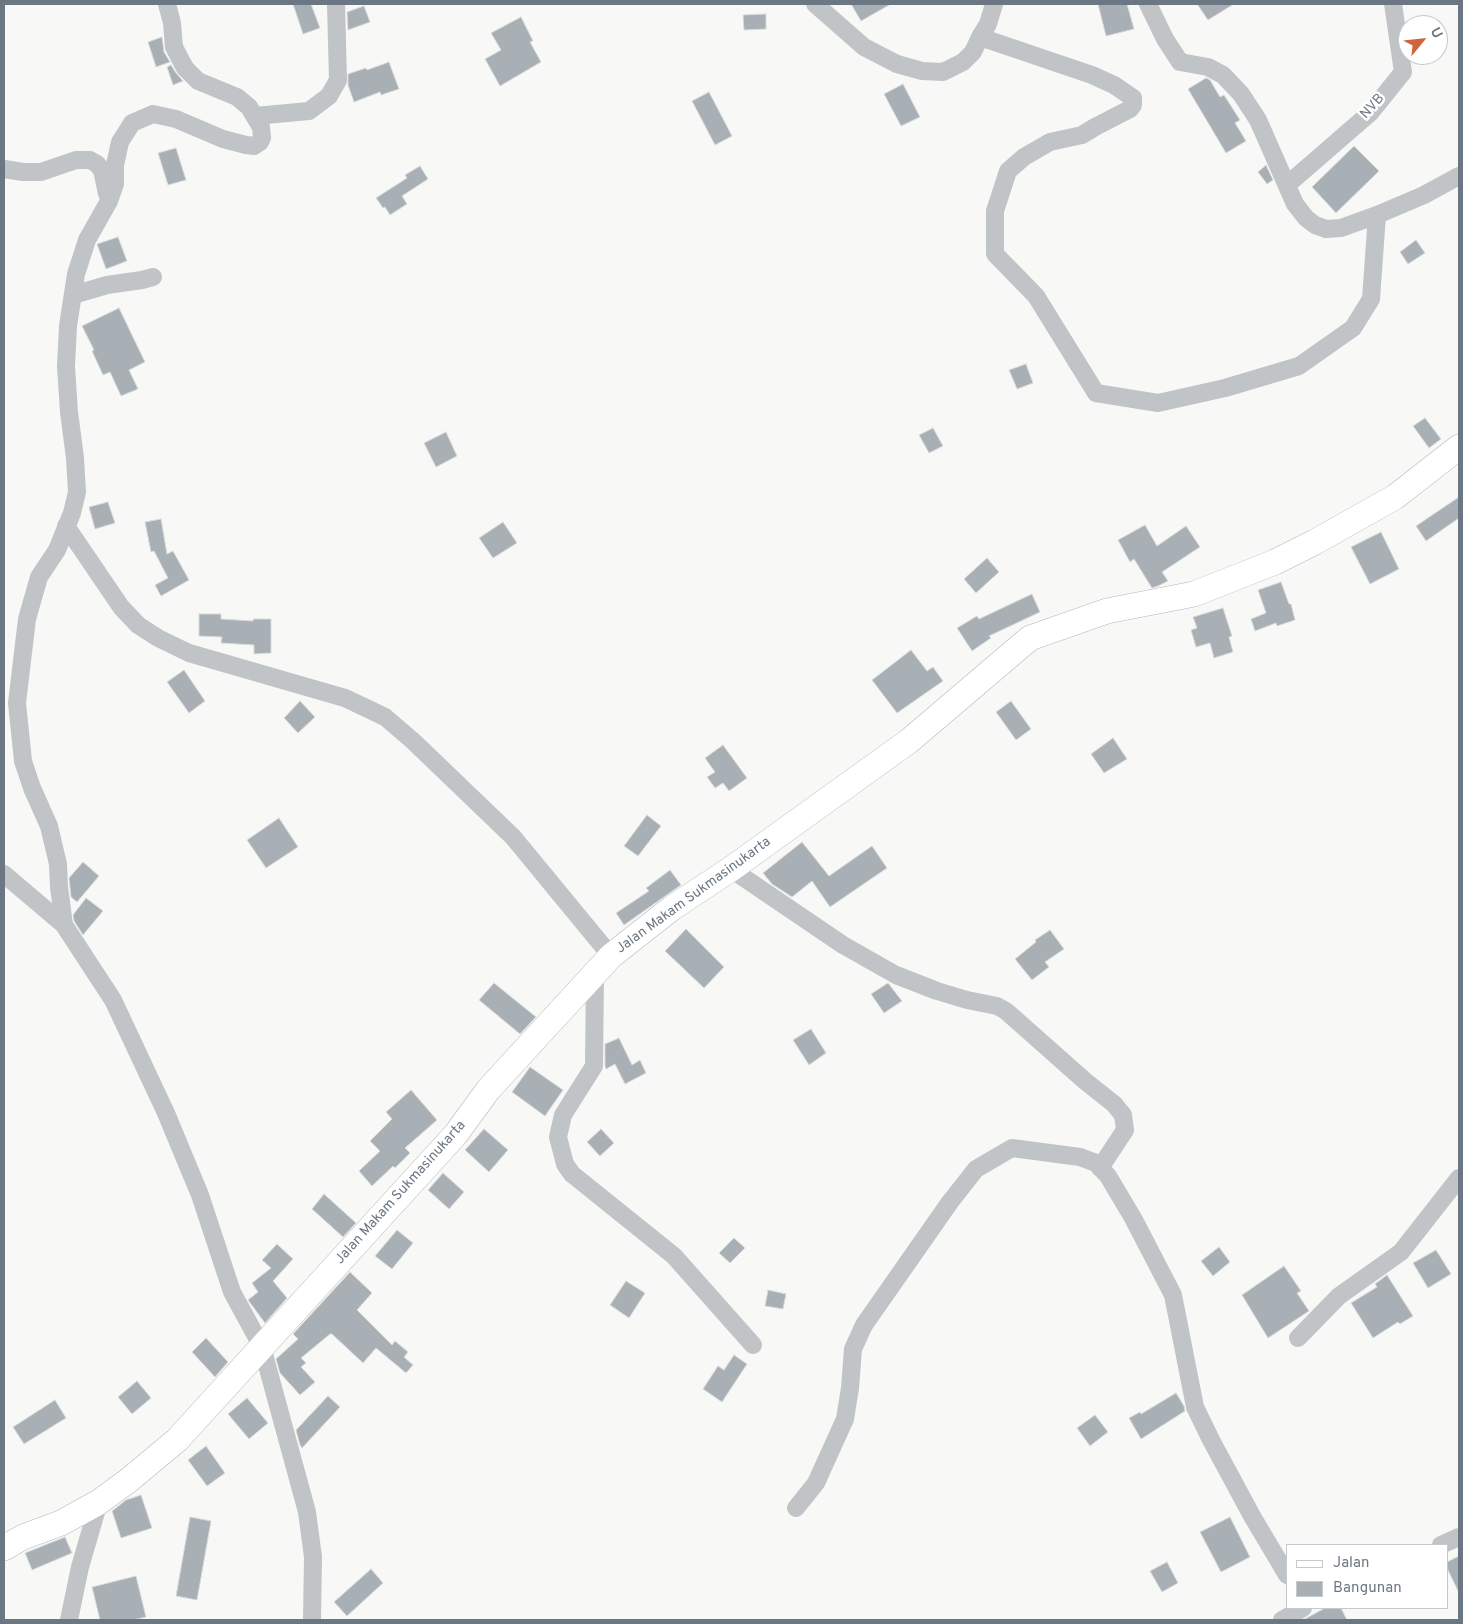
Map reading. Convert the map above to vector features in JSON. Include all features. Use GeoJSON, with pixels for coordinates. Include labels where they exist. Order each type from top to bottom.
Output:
{"type":"FeatureCollection","features":[{"type":"Feature","properties":{"kind":"street"},"geometry":{"type":"LineString","coordinates":[[64,926],[58,864],[49,826],[32,788],[23,761],[17,703],[27,618],[39,577],[57,550],[72,513],[77,492],[66,366],[68,326],[76,274],[87,240],[109,201],[115,184],[114,165],[120,142],[132,123],[154,114],[176,118],[222,139],[246,146],[254,146],[262,138],[261,127],[249,107],[237,97],[198,81],[184,68],[174,47],[172,23],[167,4]]}},
{"type":"Feature","properties":{"kind":"street"},"geometry":{"type":"LineString","coordinates":[[255,116],[309,111],[330,96],[338,80],[336,4]]}},
{"type":"Feature","properties":{"kind":"street"},"geometry":{"type":"LineString","coordinates":[[815,4],[864,47],[897,64],[922,71],[943,72],[964,62],[972,52],[988,24],[994,4]]}},
{"type":"Feature","properties":{"kind":"street"},"geometry":{"type":"LineString","coordinates":[[1148,4],[1165,39],[1180,62],[1208,67],[1223,75],[1241,94],[1258,120],[1296,204],[1306,218],[1315,225],[1326,229],[1341,228],[1424,195],[1459,176]]}},
{"type":"Feature","properties":{"kind":"street","name":"NVB"},"geometry":{"type":"LineString","coordinates":[[1287,185],[1370,114],[1403,72],[1393,4]]}},
{"type":"Feature","properties":{"kind":"street"},"geometry":{"type":"LineString","coordinates":[[980,37],[1092,75],[1114,85],[1133,98],[1133,105],[1130,109],[1082,136],[1050,142],[1024,157],[1008,171],[996,211],[995,254],[1036,296],[1096,394],[1158,403],[1225,388],[1299,366],[1353,328],[1371,299],[1377,215]]}},
{"type":"Feature","properties":{"kind":"street"},"geometry":{"type":"LineString","coordinates":[[4,168],[23,172],[41,172],[76,160],[90,160],[98,164],[102,170],[109,201]]}},
{"type":"Feature","properties":{"kind":"street"},"geometry":{"type":"LineString","coordinates":[[73,295],[107,284],[153,277]]}},
{"type":"Feature","properties":{"kind":"street","name":"Jalan Makam Sukmasinukarta"},"geometry":{"type":"LineString","coordinates":[[4,1548],[23,1537],[61,1523],[99,1502],[177,1440],[456,1134],[488,1090],[603,966],[672,908],[731,869],[909,741],[1030,638],[1107,612],[1194,594],[1275,562],[1395,497],[1459,447]]}},
{"type":"Feature","properties":{"kind":"street"},"geometry":{"type":"LineString","coordinates":[[66,526],[121,607],[138,625],[158,638],[189,653],[345,698],[385,717],[413,741],[512,838],[603,966],[594,1066],[563,1115],[558,1137],[565,1164],[572,1174],[674,1256],[753,1345]]}},
{"type":"Feature","properties":{"kind":"street"},"geometry":{"type":"LineString","coordinates":[[731,869],[843,945],[896,975],[937,991],[997,1006],[1006,1011],[1114,1104],[1123,1115],[1124,1130],[1100,1168]]}},
{"type":"Feature","properties":{"kind":"street"},"geometry":{"type":"LineString","coordinates":[[4,874],[64,926],[117,1009],[166,1113],[200,1195],[232,1292],[262,1347],[307,1512],[313,1556],[312,1620]]}},
{"type":"Feature","properties":{"kind":"street"},"geometry":{"type":"LineString","coordinates":[[796,1508],[816,1483],[845,1419],[853,1349],[864,1325],[950,1202],[976,1169],[1012,1148],[1080,1157],[1096,1163],[1108,1176],[1133,1218],[1173,1295],[1195,1407],[1211,1440],[1286,1573]]}},
{"type":"Feature","properties":{"kind":"street"},"geometry":{"type":"LineString","coordinates":[[1298,1338],[1339,1296],[1402,1252],[1459,1178]]}},
{"type":"Feature","properties":{"kind":"street"},"geometry":{"type":"LineString","coordinates":[[69,1620],[80,1567],[99,1502]]}},
{"type":"Feature","properties":{"kind":"street"},"geometry":{"type":"LineString","coordinates":[[1443,1544],[1459,1537]]}},
{"type":"Feature","properties":{"kind":"street"},"geometry":{"type":"LineString","coordinates":[[1282,1620],[1301,1609]]}},
{"type":"Feature","properties":{"kind":"building"},"geometry":{"type":"Polygon","coordinates":[[[293,4],[311,4],[320,28],[303,34],[293,4]]]}},
{"type":"Feature","properties":{"kind":"building"},"geometry":{"type":"Polygon","coordinates":[[[851,4],[891,4],[861,21],[851,4]]]}},
{"type":"Feature","properties":{"kind":"building"},"geometry":{"type":"Polygon","coordinates":[[[1098,4],[1127,4],[1134,29],[1106,36],[1098,4]]]}},
{"type":"Feature","properties":{"kind":"building"},"geometry":{"type":"Polygon","coordinates":[[[1197,4],[1234,4],[1208,20],[1197,4]]]}},
{"type":"Feature","properties":{"kind":"building"},"geometry":{"type":"Polygon","coordinates":[[[364,6],[370,22],[348,30],[347,12],[364,6]]]}},
{"type":"Feature","properties":{"kind":"building"},"geometry":{"type":"Polygon","coordinates":[[[766,14],[766,29],[744,30],[743,15],[766,14]]]}},
{"type":"Feature","properties":{"kind":"building"},"geometry":{"type":"Polygon","coordinates":[[[521,17],[533,41],[530,42],[541,62],[500,86],[485,59],[501,50],[491,33],[521,17]]]}},
{"type":"Feature","properties":{"kind":"building"},"geometry":{"type":"Polygon","coordinates":[[[162,37],[164,52],[170,62],[156,67],[148,42],[162,37]]]}},
{"type":"Feature","properties":{"kind":"building"},"geometry":{"type":"Polygon","coordinates":[[[389,62],[399,89],[381,95],[380,92],[354,102],[348,85],[348,74],[389,62]]]}},
{"type":"Feature","properties":{"kind":"building"},"geometry":{"type":"Polygon","coordinates":[[[171,65],[183,81],[173,85],[167,67],[171,65]]]}},
{"type":"Feature","properties":{"kind":"building"},"geometry":{"type":"Polygon","coordinates":[[[1206,78],[1210,80],[1220,97],[1224,95],[1240,120],[1235,123],[1246,141],[1226,153],[1188,89],[1206,78]]]}},
{"type":"Feature","properties":{"kind":"building"},"geometry":{"type":"Polygon","coordinates":[[[903,84],[920,117],[901,126],[884,94],[903,84]]]}},
{"type":"Feature","properties":{"kind":"building"},"geometry":{"type":"Polygon","coordinates":[[[709,92],[732,136],[715,145],[692,101],[709,92]]]}},
{"type":"Feature","properties":{"kind":"building"},"geometry":{"type":"Polygon","coordinates":[[[1354,146],[1379,171],[1336,213],[1312,187],[1354,146]]]}},
{"type":"Feature","properties":{"kind":"building"},"geometry":{"type":"Polygon","coordinates":[[[176,148],[186,180],[168,185],[158,153],[176,148]]]}},
{"type":"Feature","properties":{"kind":"building"},"geometry":{"type":"Polygon","coordinates":[[[1266,165],[1273,180],[1267,184],[1258,172],[1266,165]]]}},
{"type":"Feature","properties":{"kind":"building"},"geometry":{"type":"Polygon","coordinates":[[[420,166],[428,179],[402,196],[407,204],[390,215],[376,198],[407,178],[405,175],[420,166]]]}},
{"type":"Feature","properties":{"kind":"building"},"geometry":{"type":"Polygon","coordinates":[[[118,237],[127,261],[106,269],[97,244],[118,237]]]}},
{"type":"Feature","properties":{"kind":"building"},"geometry":{"type":"Polygon","coordinates":[[[1416,240],[1425,253],[1408,264],[1400,252],[1416,240]]]}},
{"type":"Feature","properties":{"kind":"building"},"geometry":{"type":"Polygon","coordinates":[[[119,308],[145,362],[129,370],[138,389],[121,396],[110,372],[103,375],[92,351],[94,350],[82,326],[119,308]]]}},
{"type":"Feature","properties":{"kind":"building"},"geometry":{"type":"Polygon","coordinates":[[[1026,364],[1033,383],[1017,389],[1009,370],[1026,364]]]}},
{"type":"Feature","properties":{"kind":"building"},"geometry":{"type":"Polygon","coordinates":[[[1425,418],[1441,439],[1429,448],[1413,426],[1425,418]]]}},
{"type":"Feature","properties":{"kind":"building"},"geometry":{"type":"Polygon","coordinates":[[[933,428],[943,446],[929,453],[919,435],[933,428]]]}},
{"type":"Feature","properties":{"kind":"building"},"geometry":{"type":"Polygon","coordinates":[[[446,432],[457,456],[436,467],[424,443],[446,432]]]}},
{"type":"Feature","properties":{"kind":"building"},"geometry":{"type":"Polygon","coordinates":[[[1459,497],[1459,518],[1426,541],[1416,526],[1459,497]]]}},
{"type":"Feature","properties":{"kind":"building"},"geometry":{"type":"Polygon","coordinates":[[[108,502],[115,523],[95,529],[89,507],[108,502]]]}},
{"type":"Feature","properties":{"kind":"building"},"geometry":{"type":"Polygon","coordinates":[[[161,519],[167,554],[173,551],[189,580],[161,596],[155,585],[168,578],[154,551],[151,552],[145,522],[161,519]]]}},
{"type":"Feature","properties":{"kind":"building"},"geometry":{"type":"Polygon","coordinates":[[[503,522],[517,543],[493,558],[479,538],[503,522]]]}},
{"type":"Feature","properties":{"kind":"building"},"geometry":{"type":"Polygon","coordinates":[[[1145,525],[1157,546],[1186,526],[1200,547],[1162,572],[1168,581],[1152,588],[1134,559],[1130,562],[1118,540],[1145,525]]]}},
{"type":"Feature","properties":{"kind":"building"},"geometry":{"type":"Polygon","coordinates":[[[1381,532],[1399,569],[1370,584],[1351,547],[1381,532]]]}},
{"type":"Feature","properties":{"kind":"building"},"geometry":{"type":"Polygon","coordinates":[[[987,558],[999,572],[976,593],[964,579],[987,558]]]}},
{"type":"Feature","properties":{"kind":"building"},"geometry":{"type":"Polygon","coordinates":[[[1281,582],[1289,604],[1291,604],[1295,620],[1277,626],[1276,623],[1255,631],[1251,619],[1266,613],[1258,590],[1281,582]]]}},
{"type":"Feature","properties":{"kind":"building"},"geometry":{"type":"Polygon","coordinates":[[[1032,594],[1040,612],[989,636],[991,638],[972,651],[957,628],[977,616],[979,619],[1032,594]]]}},
{"type":"Feature","properties":{"kind":"building"},"geometry":{"type":"Polygon","coordinates":[[[1223,608],[1232,636],[1229,637],[1233,652],[1214,658],[1210,643],[1196,647],[1191,630],[1197,628],[1193,617],[1223,608]]]}},
{"type":"Feature","properties":{"kind":"building"},"geometry":{"type":"Polygon","coordinates":[[[199,614],[221,614],[221,619],[253,621],[253,619],[271,619],[271,653],[254,654],[254,645],[221,643],[222,637],[199,636],[199,614]]]}},
{"type":"Feature","properties":{"kind":"building"},"geometry":{"type":"Polygon","coordinates":[[[911,650],[927,671],[933,667],[943,681],[897,713],[872,680],[911,650]]]}},
{"type":"Feature","properties":{"kind":"building"},"geometry":{"type":"Polygon","coordinates":[[[184,670],[205,701],[189,713],[167,682],[184,670]]]}},
{"type":"Feature","properties":{"kind":"building"},"geometry":{"type":"Polygon","coordinates":[[[300,701],[315,717],[298,733],[284,718],[300,701]]]}},
{"type":"Feature","properties":{"kind":"building"},"geometry":{"type":"Polygon","coordinates":[[[1011,701],[1031,729],[1016,740],[996,712],[1011,701]]]}},
{"type":"Feature","properties":{"kind":"building"},"geometry":{"type":"Polygon","coordinates":[[[1113,738],[1127,759],[1104,773],[1091,754],[1113,738]]]}},
{"type":"Feature","properties":{"kind":"building"},"geometry":{"type":"Polygon","coordinates":[[[723,745],[747,778],[729,791],[723,783],[715,788],[707,777],[715,772],[705,758],[723,745]]]}},
{"type":"Feature","properties":{"kind":"building"},"geometry":{"type":"Polygon","coordinates":[[[647,815],[661,826],[638,856],[624,846],[647,815]]]}},
{"type":"Feature","properties":{"kind":"building"},"geometry":{"type":"Polygon","coordinates":[[[279,818],[298,847],[266,868],[247,840],[279,818]]]}},
{"type":"Feature","properties":{"kind":"building"},"geometry":{"type":"Polygon","coordinates":[[[802,842],[829,876],[872,846],[887,868],[830,907],[812,881],[792,897],[772,884],[763,873],[802,842]]]}},
{"type":"Feature","properties":{"kind":"building"},"geometry":{"type":"Polygon","coordinates":[[[83,862],[99,876],[77,902],[71,897],[69,878],[83,862]]]}},
{"type":"Feature","properties":{"kind":"building"},"geometry":{"type":"Polygon","coordinates":[[[670,870],[681,885],[624,925],[616,913],[649,891],[646,888],[670,870]]]}},
{"type":"Feature","properties":{"kind":"building"},"geometry":{"type":"Polygon","coordinates":[[[86,898],[103,911],[83,935],[74,921],[73,915],[86,898]]]}},
{"type":"Feature","properties":{"kind":"building"},"geometry":{"type":"Polygon","coordinates":[[[686,929],[724,967],[704,988],[665,951],[686,929]]]}},
{"type":"Feature","properties":{"kind":"building"},"geometry":{"type":"Polygon","coordinates":[[[1050,930],[1064,949],[1045,962],[1049,967],[1032,980],[1015,959],[1036,942],[1035,940],[1050,930]]]}},
{"type":"Feature","properties":{"kind":"building"},"geometry":{"type":"Polygon","coordinates":[[[494,983],[536,1017],[520,1034],[479,1000],[494,983]]]}},
{"type":"Feature","properties":{"kind":"building"},"geometry":{"type":"Polygon","coordinates":[[[888,983],[902,1001],[884,1013],[871,994],[888,983]]]}},
{"type":"Feature","properties":{"kind":"building"},"geometry":{"type":"Polygon","coordinates":[[[811,1029],[826,1053],[809,1065],[793,1040],[811,1029]]]}},
{"type":"Feature","properties":{"kind":"building"},"geometry":{"type":"Polygon","coordinates":[[[619,1038],[632,1065],[640,1060],[646,1073],[625,1084],[615,1064],[606,1069],[605,1066],[605,1044],[619,1038]]]}},
{"type":"Feature","properties":{"kind":"building"},"geometry":{"type":"Polygon","coordinates":[[[530,1067],[563,1090],[545,1116],[512,1092],[530,1067]]]}},
{"type":"Feature","properties":{"kind":"building"},"geometry":{"type":"Polygon","coordinates":[[[411,1090],[437,1120],[405,1148],[410,1153],[372,1186],[359,1171],[380,1151],[370,1141],[392,1119],[386,1112],[411,1090]]]}},
{"type":"Feature","properties":{"kind":"building"},"geometry":{"type":"Polygon","coordinates":[[[484,1129],[508,1150],[489,1172],[465,1150],[484,1129]]]}},
{"type":"Feature","properties":{"kind":"building"},"geometry":{"type":"Polygon","coordinates":[[[601,1129],[614,1143],[600,1156],[587,1142],[601,1129]]]}},
{"type":"Feature","properties":{"kind":"building"},"geometry":{"type":"Polygon","coordinates":[[[443,1173],[464,1192],[449,1209],[428,1190],[443,1173]]]}},
{"type":"Feature","properties":{"kind":"building"},"geometry":{"type":"Polygon","coordinates":[[[324,1194],[356,1223],[343,1237],[312,1209],[324,1194]]]}},
{"type":"Feature","properties":{"kind":"building"},"geometry":{"type":"Polygon","coordinates":[[[397,1230],[413,1243],[392,1269],[375,1256],[397,1230]]]}},
{"type":"Feature","properties":{"kind":"building"},"geometry":{"type":"Polygon","coordinates":[[[734,1238],[745,1248],[730,1263],[719,1253],[734,1238]]]}},
{"type":"Feature","properties":{"kind":"building"},"geometry":{"type":"Polygon","coordinates":[[[277,1244],[293,1259],[273,1281],[287,1298],[265,1323],[248,1300],[258,1292],[252,1283],[271,1268],[262,1260],[277,1244]]]}},
{"type":"Feature","properties":{"kind":"building"},"geometry":{"type":"Polygon","coordinates":[[[1219,1247],[1230,1262],[1213,1276],[1201,1261],[1219,1247]]]}},
{"type":"Feature","properties":{"kind":"building"},"geometry":{"type":"Polygon","coordinates":[[[1436,1250],[1451,1274],[1428,1288],[1413,1263],[1436,1250]]]}},
{"type":"Feature","properties":{"kind":"building"},"geometry":{"type":"Polygon","coordinates":[[[1284,1266],[1301,1291],[1297,1293],[1309,1311],[1268,1338],[1242,1295],[1284,1266]]]}},
{"type":"Feature","properties":{"kind":"building"},"geometry":{"type":"Polygon","coordinates":[[[350,1272],[372,1293],[357,1310],[392,1345],[395,1341],[408,1352],[404,1357],[413,1365],[406,1373],[376,1348],[363,1363],[330,1334],[301,1358],[306,1363],[301,1367],[315,1382],[300,1395],[280,1373],[276,1359],[298,1339],[293,1334],[350,1272]]]}},
{"type":"Feature","properties":{"kind":"building"},"geometry":{"type":"Polygon","coordinates":[[[1387,1275],[1413,1316],[1400,1324],[1398,1322],[1373,1338],[1351,1303],[1377,1287],[1375,1284],[1387,1275]]]}},
{"type":"Feature","properties":{"kind":"building"},"geometry":{"type":"Polygon","coordinates":[[[626,1281],[645,1293],[629,1318],[610,1305],[626,1281]]]}},
{"type":"Feature","properties":{"kind":"building"},"geometry":{"type":"Polygon","coordinates":[[[768,1290],[786,1294],[783,1309],[765,1306],[768,1290]]]}},
{"type":"Feature","properties":{"kind":"building"},"geometry":{"type":"Polygon","coordinates":[[[206,1338],[228,1362],[215,1377],[192,1352],[206,1338]]]}},
{"type":"Feature","properties":{"kind":"building"},"geometry":{"type":"Polygon","coordinates":[[[734,1355],[747,1364],[722,1402],[703,1389],[718,1366],[724,1370],[734,1355]]]}},
{"type":"Feature","properties":{"kind":"building"},"geometry":{"type":"Polygon","coordinates":[[[137,1381],[151,1398],[132,1414],[118,1397],[137,1381]]]}},
{"type":"Feature","properties":{"kind":"building"},"geometry":{"type":"Polygon","coordinates":[[[1176,1393],[1185,1411],[1141,1439],[1129,1418],[1140,1412],[1141,1414],[1176,1393]]]}},
{"type":"Feature","properties":{"kind":"building"},"geometry":{"type":"Polygon","coordinates":[[[328,1396],[340,1407],[302,1448],[296,1430],[328,1396]]]}},
{"type":"Feature","properties":{"kind":"building"},"geometry":{"type":"Polygon","coordinates":[[[247,1398],[268,1423],[249,1439],[228,1414],[247,1398]]]}},
{"type":"Feature","properties":{"kind":"building"},"geometry":{"type":"Polygon","coordinates":[[[55,1400],[66,1418],[24,1444],[13,1427],[55,1400]]]}},
{"type":"Feature","properties":{"kind":"building"},"geometry":{"type":"Polygon","coordinates":[[[1095,1415],[1108,1432],[1090,1446],[1077,1428],[1095,1415]]]}},
{"type":"Feature","properties":{"kind":"building"},"geometry":{"type":"Polygon","coordinates":[[[206,1446],[225,1473],[207,1486],[188,1460],[206,1446]]]}},
{"type":"Feature","properties":{"kind":"building"},"geometry":{"type":"Polygon","coordinates":[[[141,1495],[152,1528],[121,1538],[112,1511],[126,1500],[141,1495]]]}},
{"type":"Feature","properties":{"kind":"building"},"geometry":{"type":"Polygon","coordinates":[[[190,1517],[211,1521],[197,1600],[176,1596],[190,1517]]]}},
{"type":"Feature","properties":{"kind":"building"},"geometry":{"type":"Polygon","coordinates":[[[1230,1517],[1250,1557],[1221,1572],[1200,1532],[1230,1517]]]}},
{"type":"Feature","properties":{"kind":"building"},"geometry":{"type":"Polygon","coordinates":[[[65,1537],[72,1553],[32,1570],[25,1553],[65,1537]]]}},
{"type":"Feature","properties":{"kind":"building"},"geometry":{"type":"Polygon","coordinates":[[[1459,1556],[1459,1593],[1448,1570],[1448,1562],[1459,1556]]]}},
{"type":"Feature","properties":{"kind":"building"},"geometry":{"type":"Polygon","coordinates":[[[1167,1562],[1178,1583],[1162,1592],[1150,1571],[1167,1562]]]}},
{"type":"Feature","properties":{"kind":"building"},"geometry":{"type":"Polygon","coordinates":[[[371,1569],[383,1583],[347,1616],[334,1602],[371,1569]]]}},
{"type":"Feature","properties":{"kind":"building"},"geometry":{"type":"Polygon","coordinates":[[[136,1576],[146,1617],[133,1620],[100,1620],[92,1587],[136,1576]]]}},
{"type":"Feature","properties":{"kind":"building"},"geometry":{"type":"Polygon","coordinates":[[[1323,1609],[1342,1609],[1347,1620],[1303,1620],[1323,1609]]]}}]}
